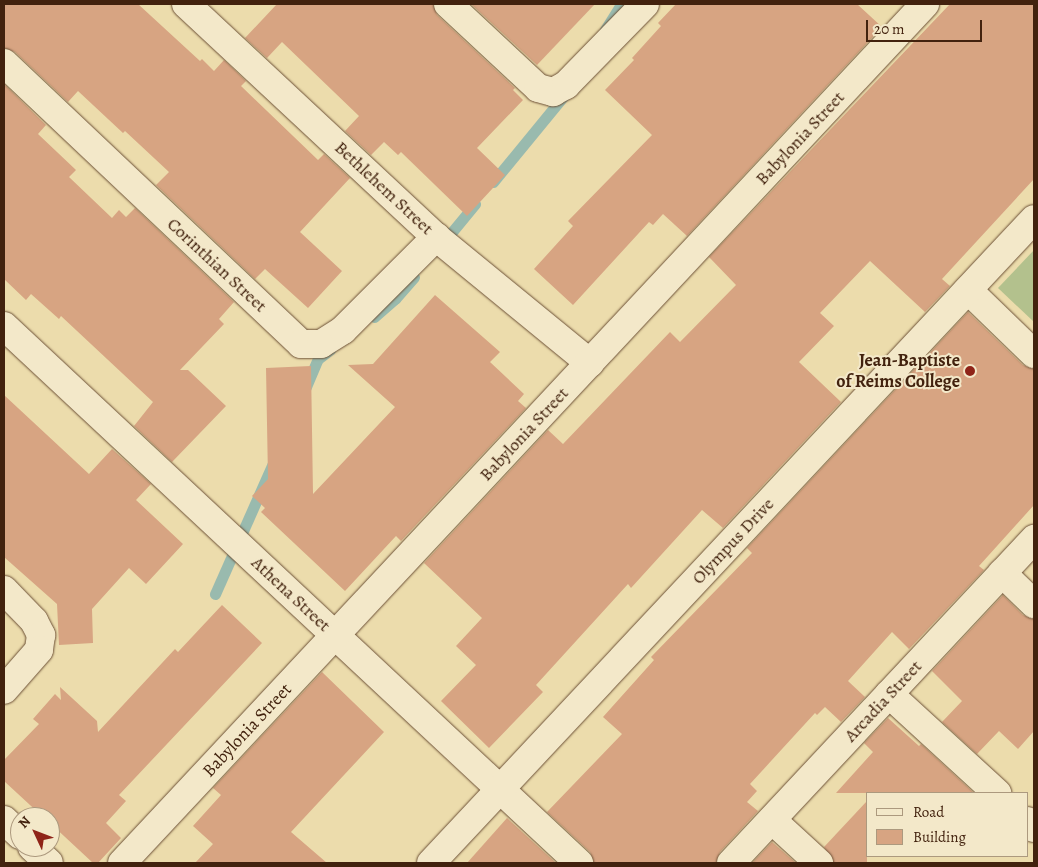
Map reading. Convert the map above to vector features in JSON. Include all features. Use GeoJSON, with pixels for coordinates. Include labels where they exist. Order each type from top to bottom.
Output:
{"type":"FeatureCollection","features":[{"type":"Feature","properties":{"kind":"street","name":"Bethlehem Street"},"geometry":{"type":"LineString","coordinates":[[186,4],[436,237],[590,363]]}},
{"type":"Feature","properties":{"kind":"street"},"geometry":{"type":"LineString","coordinates":[[448,4],[538,88],[553,92],[566,85],[645,4]]}},
{"type":"Feature","properties":{"kind":"street","name":"Babylonia Street"},"geometry":{"type":"LineString","coordinates":[[122,863],[925,4]]}},
{"type":"Feature","properties":{"kind":"street","name":"Corinthian Street"},"geometry":{"type":"LineString","coordinates":[[4,63],[301,344],[321,344],[343,330],[436,237]]}},
{"type":"Feature","properties":{"kind":"street","name":"Olympus Drive"},"geometry":{"type":"LineString","coordinates":[[431,863],[1034,219]]}},
{"type":"Feature","properties":{"kind":"street"},"geometry":{"type":"LineString","coordinates":[[968,290],[1034,354]]}},
{"type":"Feature","properties":{"kind":"street","name":"Athena Street"},"geometry":{"type":"LineString","coordinates":[[4,326],[578,863]]}},
{"type":"Feature","properties":{"kind":"street","name":"Arcadia Street"},"geometry":{"type":"LineString","coordinates":[[732,863],[1034,539]]}},
{"type":"Feature","properties":{"kind":"street"},"geometry":{"type":"LineString","coordinates":[[1002,574],[1034,604]]}},
{"type":"Feature","properties":{"kind":"street"},"geometry":{"type":"LineString","coordinates":[[4,590],[34,621],[41,635],[39,650],[4,690]]}},
{"type":"Feature","properties":{"kind":"street"},"geometry":{"type":"LineString","coordinates":[[889,694],[996,792]]}},
{"type":"Feature","properties":{"kind":"street"},"geometry":{"type":"LineString","coordinates":[[772,820],[820,863]]}},
{"type":"Feature","properties":{"kind":"green space"},"geometry":{"type":"Polygon","coordinates":[[[1034,250],[1034,322],[998,288],[1034,250]]]}},
{"type":"Feature","properties":{"kind":"building"},"geometry":{"type":"Polygon","coordinates":[[[4,4],[138,4],[200,61],[202,59],[214,71],[224,60],[246,81],[241,86],[318,160],[324,154],[350,178],[300,232],[342,271],[308,308],[265,269],[255,279],[156,185],[169,172],[125,131],[123,133],[78,91],[68,102],[15,52],[4,48],[4,4]]]}},
{"type":"Feature","properties":{"kind":"building"},"geometry":{"type":"Polygon","coordinates":[[[277,4],[433,4],[437,15],[515,88],[513,90],[523,100],[477,148],[505,175],[467,216],[401,152],[398,155],[384,142],[371,155],[345,131],[359,116],[282,42],[267,58],[245,38],[277,4]]]}},
{"type":"Feature","properties":{"kind":"building"},"geometry":{"type":"Polygon","coordinates":[[[471,4],[595,4],[537,65],[471,4]]]}},
{"type":"Feature","properties":{"kind":"building"},"geometry":{"type":"Polygon","coordinates":[[[676,4],[857,4],[882,27],[687,236],[663,214],[653,225],[649,222],[573,305],[534,269],[573,226],[568,221],[652,135],[605,90],[634,60],[632,58],[661,26],[658,23],[676,4]]]}},
{"type":"Feature","properties":{"kind":"building"},"geometry":{"type":"Polygon","coordinates":[[[950,4],[1034,4],[1034,179],[942,279],[950,286],[925,312],[870,261],[820,313],[834,326],[799,362],[841,402],[723,528],[702,510],[631,588],[628,584],[536,685],[543,692],[489,748],[441,701],[476,665],[456,646],[482,618],[424,563],[548,430],[563,444],[670,332],[680,342],[736,285],[709,257],[950,4]]]}},
{"type":"Feature","properties":{"kind":"building"},"geometry":{"type":"Polygon","coordinates":[[[4,84],[46,125],[38,134],[76,170],[69,177],[112,218],[119,210],[126,217],[135,208],[234,302],[219,319],[224,324],[180,370],[188,370],[226,406],[172,462],[134,426],[153,402],[61,316],[59,319],[31,294],[26,300],[4,279],[4,84]]]}},
{"type":"Feature","properties":{"kind":"building"},"geometry":{"type":"Polygon","coordinates":[[[435,295],[500,352],[490,362],[524,394],[518,401],[526,408],[401,541],[396,536],[345,591],[261,512],[265,508],[252,496],[268,479],[266,368],[311,366],[313,494],[395,407],[348,365],[373,364],[435,295]]]}},
{"type":"Feature","properties":{"kind":"building"},"geometry":{"type":"Polygon","coordinates":[[[968,312],[1023,365],[1034,369],[1034,505],[979,566],[984,570],[909,649],[892,632],[848,681],[865,697],[841,722],[825,707],[817,715],[815,713],[750,784],[757,791],[747,802],[758,811],[720,852],[716,863],[594,863],[590,852],[547,812],[622,734],[603,717],[654,660],[651,657],[752,553],[747,548],[968,312]]]}},
{"type":"Feature","properties":{"kind":"building"},"geometry":{"type":"Polygon","coordinates":[[[4,395],[89,474],[112,449],[151,484],[136,500],[183,544],[146,584],[129,568],[92,609],[93,643],[59,645],[57,604],[4,557],[4,395]]]}},
{"type":"Feature","properties":{"kind":"building"},"geometry":{"type":"Polygon","coordinates":[[[1003,595],[1023,615],[1034,619],[1034,731],[1018,749],[999,731],[977,754],[942,722],[962,701],[932,671],[1003,595]]]}},
{"type":"Feature","properties":{"kind":"building"},"geometry":{"type":"Polygon","coordinates":[[[222,605],[262,643],[119,795],[126,801],[106,823],[121,838],[98,863],[93,863],[60,832],[60,807],[32,807],[4,781],[4,760],[39,724],[33,719],[55,694],[61,700],[60,687],[97,721],[98,732],[175,649],[178,652],[222,605]]]}},
{"type":"Feature","properties":{"kind":"building"},"geometry":{"type":"Polygon","coordinates":[[[322,672],[384,732],[291,832],[327,863],[195,863],[213,844],[193,826],[221,795],[213,788],[322,672]]]}},
{"type":"Feature","properties":{"kind":"building"},"geometry":{"type":"Polygon","coordinates":[[[888,718],[919,746],[921,744],[973,792],[836,793],[873,752],[864,743],[888,718]]]}},
{"type":"Feature","properties":{"kind":"building"},"geometry":{"type":"Polygon","coordinates":[[[866,802],[867,863],[834,863],[824,847],[866,802]]]}},
{"type":"Feature","properties":{"kind":"building"},"geometry":{"type":"Polygon","coordinates":[[[507,818],[556,863],[467,863],[507,818]]]}},
{"type":"Feature","properties":{"kind":"building"},"geometry":{"type":"Polygon","coordinates":[[[772,842],[796,863],[752,863],[772,842]]]}},
{"type":"Feature","properties":{"kind":"waterway"},"geometry":{"type":"LineString","coordinates":[[605,30],[621,4]]}},
{"type":"Feature","properties":{"kind":"waterway"},"geometry":{"type":"LineString","coordinates":[[493,182],[567,92]]}},
{"type":"Feature","properties":{"kind":"waterway"},"geometry":{"type":"LineString","coordinates":[[442,244],[475,204]]}},
{"type":"Feature","properties":{"kind":"waterway"},"geometry":{"type":"LineString","coordinates":[[374,317],[395,299],[414,277]]}},
{"type":"Feature","properties":{"kind":"waterway"},"geometry":{"type":"LineString","coordinates":[[305,389],[318,359],[331,349]]}},
{"type":"Feature","properties":{"kind":"waterway"},"geometry":{"type":"LineString","coordinates":[[215,594],[274,461]]}},
{"type":"Feature","properties":{"kind":"place","name":"Jean-Baptiste of Reims College"},"geometry":{"type":"Point","coordinates":[970,371]}}]}
